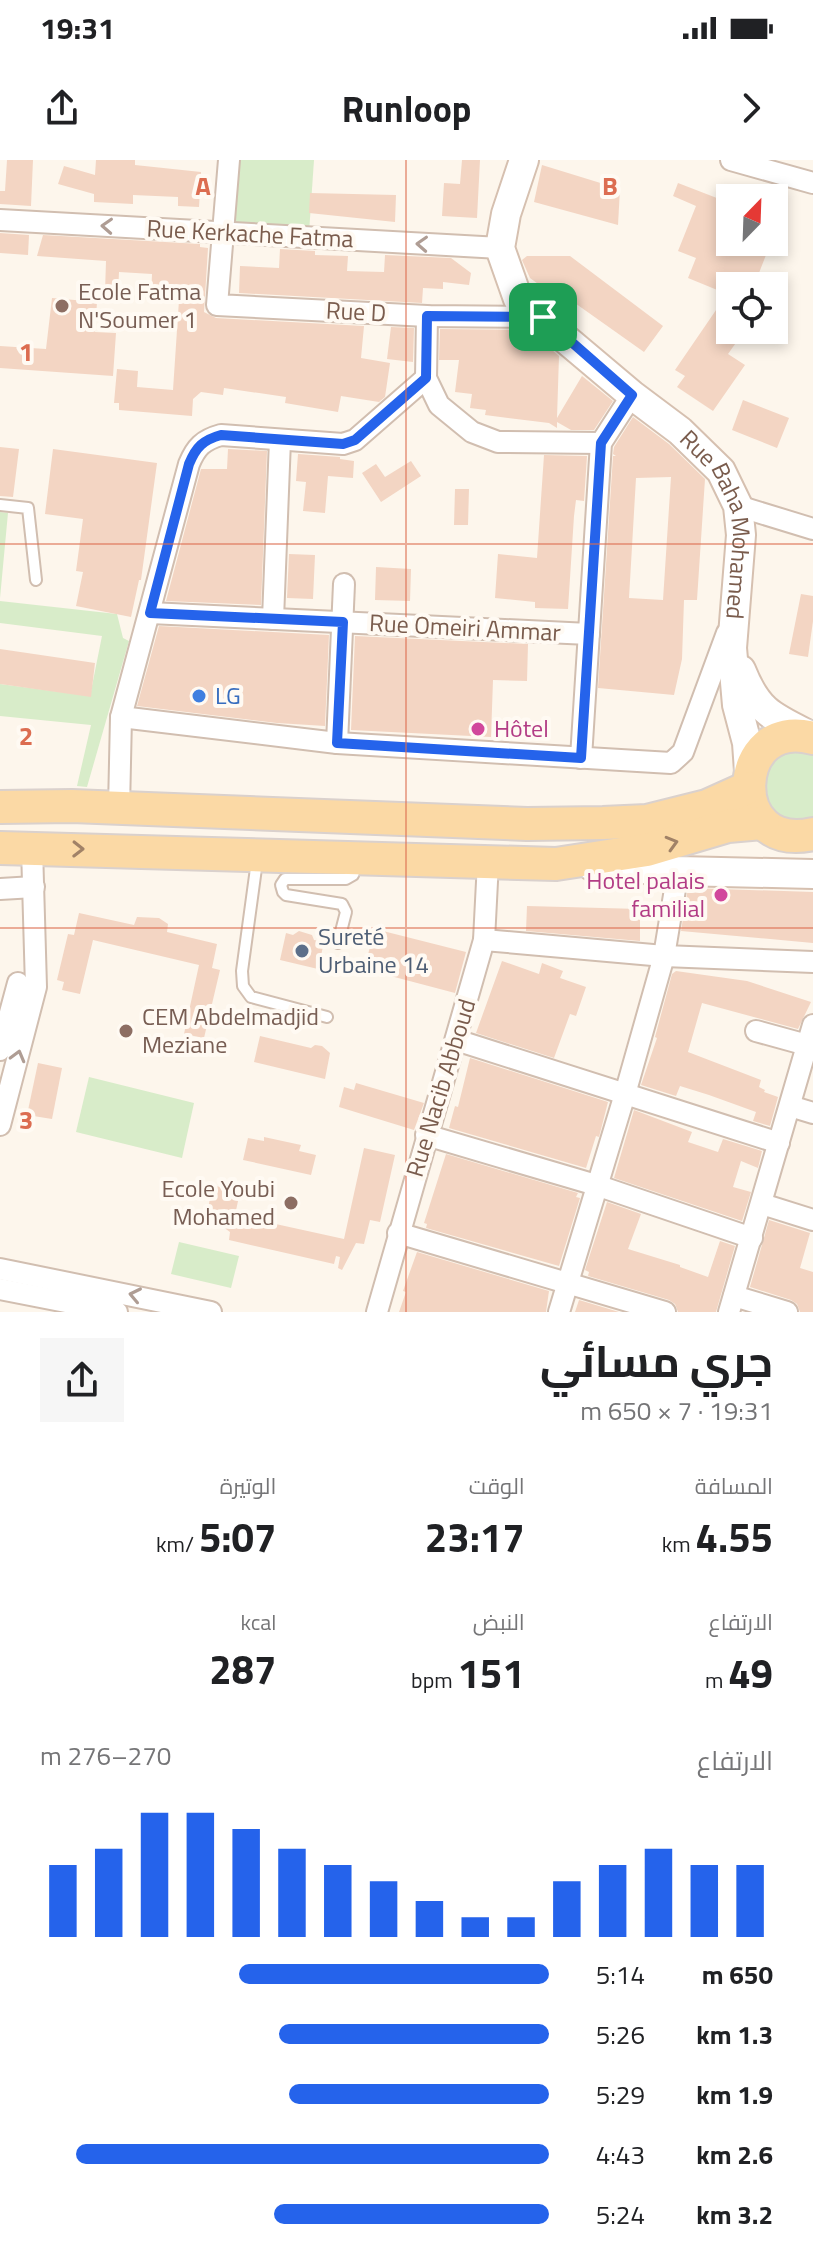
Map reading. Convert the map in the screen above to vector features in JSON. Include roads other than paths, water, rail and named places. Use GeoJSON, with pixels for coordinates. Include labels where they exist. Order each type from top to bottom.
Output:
{"type":"FeatureCollection","features":[{"type":"Feature","properties":{"kind":"main road"},"geometry":{"type":"LineString","coordinates":[[500,248],[506,214],[524,160]]}},
{"type":"Feature","properties":{"kind":"main road","name":"Rue Baha Mohamed"},"geometry":{"type":"LineString","coordinates":[[500,248],[518,299],[632,395],[680,431],[721,471],[738,506],[741,535],[732,648],[737,705],[747,743],[748,780]]}},
{"type":"Feature","properties":{"kind":"main road"},"geometry":{"type":"LineString","coordinates":[[732,648],[755,701],[773,717],[813,738]]}},
{"type":"Feature","properties":{"kind":"main road"},"geometry":{"type":"LineString","coordinates":[[794,834],[755,813],[748,780],[757,756],[770,744],[785,737],[803,735],[813,738]]}},
{"type":"Feature","properties":{"kind":"main road"},"geometry":{"type":"LineString","coordinates":[[0,807],[119,808],[527,824],[603,823],[647,821],[707,806],[748,780]]}},
{"type":"Feature","properties":{"kind":"main road"},"geometry":{"type":"LineString","coordinates":[[0,826],[57,825],[502,842],[603,823]]}},
{"type":"Feature","properties":{"kind":"main road"},"geometry":{"type":"LineString","coordinates":[[556,864],[647,850],[728,826],[794,834]]}},
{"type":"Feature","properties":{"kind":"main road"},"geometry":{"type":"LineString","coordinates":[[0,848],[813,874]]}},
{"type":"Feature","properties":{"kind":"street"},"geometry":{"type":"LineString","coordinates":[[221,232],[229,160]]}},
{"type":"Feature","properties":{"kind":"street"},"geometry":{"type":"LineString","coordinates":[[731,160],[813,183]]}},
{"type":"Feature","properties":{"kind":"street","name":"Rue Kerkache Fatma"},"geometry":{"type":"LineString","coordinates":[[0,220],[500,248]]}},
{"type":"Feature","properties":{"kind":"street","name":"Rue D"},"geometry":{"type":"LineString","coordinates":[[221,232],[217,305],[427,316],[543,317]]}},
{"type":"Feature","properties":{"kind":"street"},"geometry":{"type":"LineString","coordinates":[[427,316],[426,378],[439,405],[472,432],[498,442],[601,443]]}},
{"type":"Feature","properties":{"kind":"street"},"geometry":{"type":"LineString","coordinates":[[119,808],[121,717],[189,464],[196,448],[208,438],[221,435],[343,444],[355,440],[426,378]]}},
{"type":"Feature","properties":{"kind":"street"},"geometry":{"type":"LineString","coordinates":[[581,758],[601,443],[632,395]]}},
{"type":"Feature","properties":{"kind":"street"},"geometry":{"type":"LineString","coordinates":[[273,619],[280,440]]}},
{"type":"Feature","properties":{"kind":"street"},"geometry":{"type":"LineString","coordinates":[[738,506],[813,529]]}},
{"type":"Feature","properties":{"kind":"street"},"geometry":{"type":"LineString","coordinates":[[337,743],[344,584]]}},
{"type":"Feature","properties":{"kind":"street","name":"Rue Omeiri Ammar"},"geometry":{"type":"LineString","coordinates":[[150,613],[589,634]]}},
{"type":"Feature","properties":{"kind":"street"},"geometry":{"type":"LineString","coordinates":[[121,717],[337,743],[671,763],[677,759],[690,736],[733,617]]}},
{"type":"Feature","properties":{"kind":"street"},"geometry":{"type":"LineString","coordinates":[[0,1125],[34,887],[32,848]]}},
{"type":"Feature","properties":{"kind":"street","name":"Rue Nacib Abboud"},"geometry":{"type":"LineString","coordinates":[[377,1312],[484,940],[488,862]]}},
{"type":"Feature","properties":{"kind":"street"},"geometry":{"type":"LineString","coordinates":[[559,1312],[664,956],[678,871]]}},
{"type":"Feature","properties":{"kind":"street"},"geometry":{"type":"LineString","coordinates":[[0,889],[34,887]]}},
{"type":"Feature","properties":{"kind":"street"},"geometry":{"type":"LineString","coordinates":[[484,940],[664,956],[813,962]]}},
{"type":"Feature","properties":{"kind":"street"},"geometry":{"type":"LineString","coordinates":[[0,1050],[18,984]]}},
{"type":"Feature","properties":{"kind":"street"},"geometry":{"type":"LineString","coordinates":[[787,1312],[731,1304],[813,1025]]}},
{"type":"Feature","properties":{"kind":"street"},"geometry":{"type":"LineString","coordinates":[[756,1031],[807,1045]]}},
{"type":"Feature","properties":{"kind":"street"},"geometry":{"type":"LineString","coordinates":[[456,1040],[779,1143]]}},
{"type":"Feature","properties":{"kind":"street"},"geometry":{"type":"LineString","coordinates":[[790,1106],[813,1113]]}},
{"type":"Feature","properties":{"kind":"street"},"geometry":{"type":"LineString","coordinates":[[426,1135],[596,1185],[752,1238]]}},
{"type":"Feature","properties":{"kind":"street"},"geometry":{"type":"LineString","coordinates":[[762,1204],[813,1220]]}},
{"type":"Feature","properties":{"kind":"street"},"geometry":{"type":"LineString","coordinates":[[398,1233],[665,1312]]}},
{"type":"Feature","properties":{"kind":"street"},"geometry":{"type":"LineString","coordinates":[[0,1269],[117,1312]]}},
{"type":"Feature","properties":{"kind":"street"},"geometry":{"type":"LineString","coordinates":[[0,1289],[96,1303],[211,1312]]}},
{"type":"Feature","properties":{"kind":"lane"},"geometry":{"type":"LineString","coordinates":[[0,505],[28,508],[36,580]]}},
{"type":"Feature","properties":{"kind":"lane"},"geometry":{"type":"LineString","coordinates":[[258,854],[242,971],[243,986],[251,997],[327,1017]]}},
{"type":"Feature","properties":{"kind":"lane"},"geometry":{"type":"LineString","coordinates":[[338,943],[346,912],[342,904],[286,895],[281,885],[285,879],[346,879],[353,875],[358,858]]}},
{"type":"Feature","properties":{"kind":"place","name":"Ecole Fatma N'Soumer 1"},"geometry":{"type":"Point","coordinates":[62,306]}},
{"type":"Feature","properties":{"kind":"place","name":"LG"},"geometry":{"type":"Point","coordinates":[199,696]}},
{"type":"Feature","properties":{"kind":"place","name":"Hôtel"},"geometry":{"type":"Point","coordinates":[478,729]}},
{"type":"Feature","properties":{"kind":"place","name":"Hotel palais familial"},"geometry":{"type":"Point","coordinates":[721,895]}},
{"type":"Feature","properties":{"kind":"place","name":"Sureté Urbaine 14"},"geometry":{"type":"Point","coordinates":[302,951]}},
{"type":"Feature","properties":{"kind":"place","name":"CEM Abdelmadjid Meziane"},"geometry":{"type":"Point","coordinates":[126,1031]}},
{"type":"Feature","properties":{"kind":"place","name":"Ecole Youbi Mohamed"},"geometry":{"type":"Point","coordinates":[291,1203]}}]}
